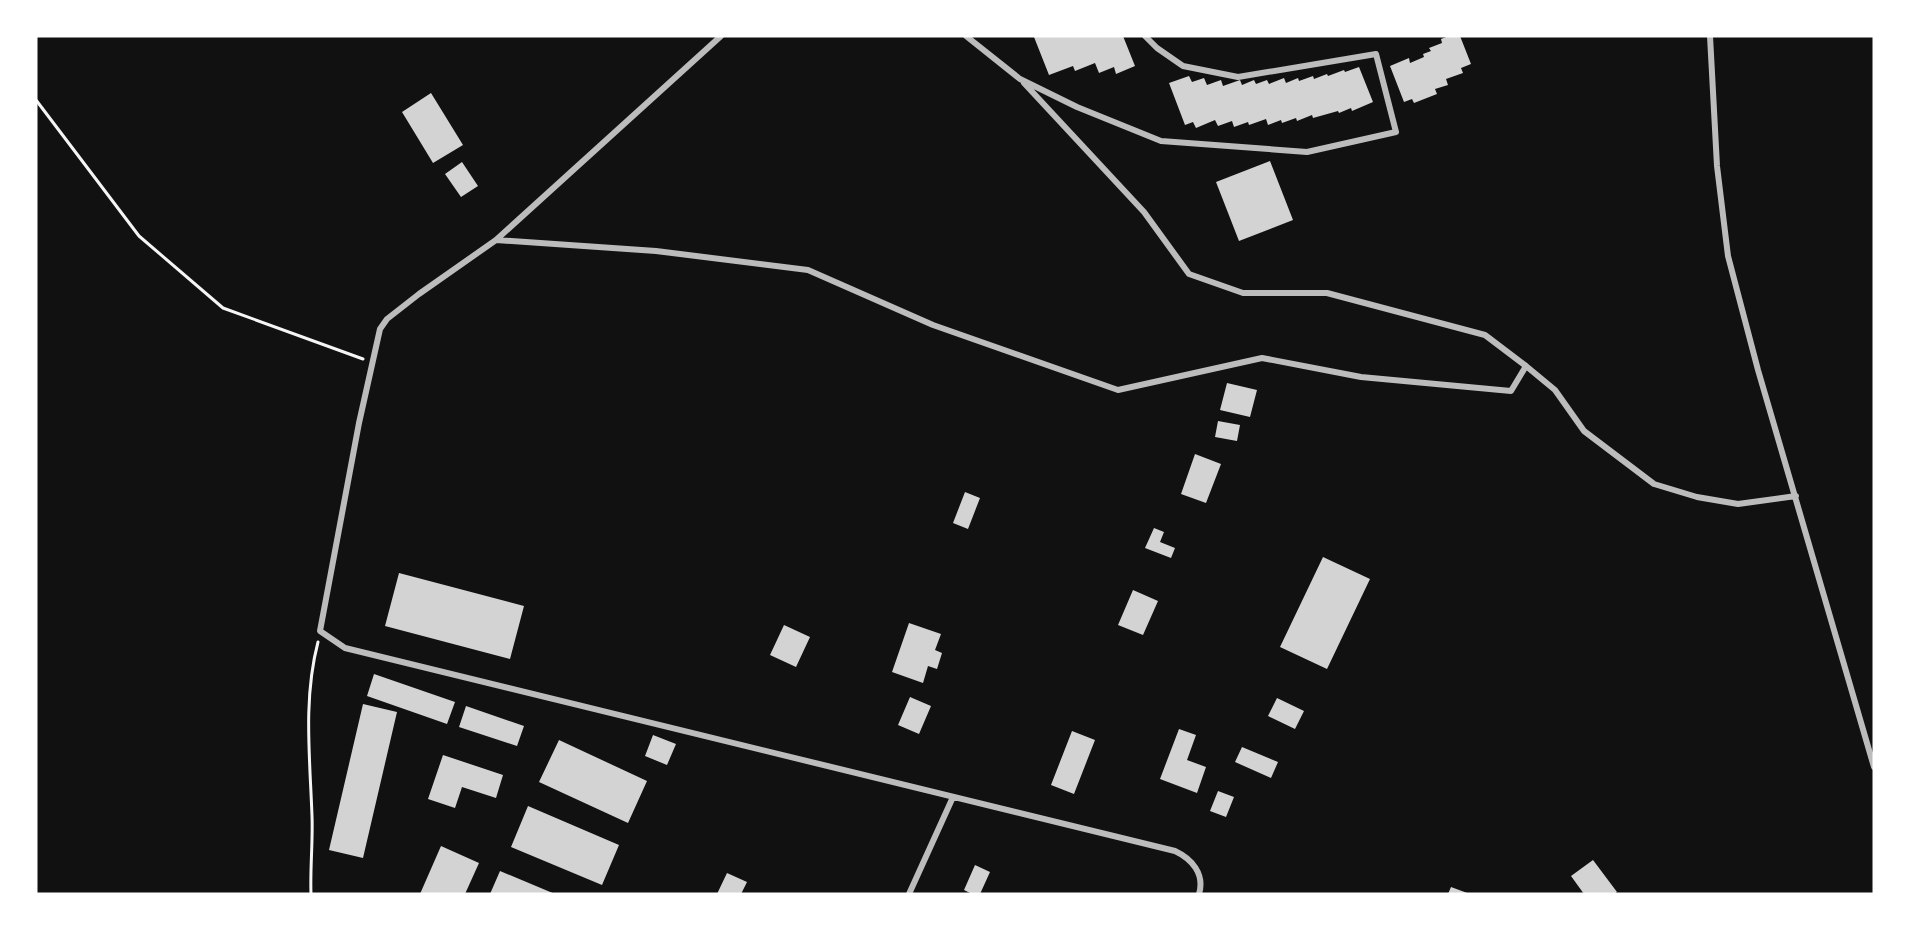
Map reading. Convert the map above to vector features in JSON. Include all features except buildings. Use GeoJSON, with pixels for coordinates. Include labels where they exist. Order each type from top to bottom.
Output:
{"type":"FeatureCollection","features":[{"type":"Feature","properties":{"kind":"street"},"geometry":{"type":"LineString","coordinates":[[721,36],[496,240],[419,294],[387,319],[380,329],[320,631],[345,648],[1175,850],[1185,855],[1198,872],[1201,886],[1199,894]]}},
{"type":"Feature","properties":{"kind":"street"},"geometry":{"type":"LineString","coordinates":[[966,36],[1020,79],[1144,212],[1189,274],[1243,292],[1327,293],[1485,335],[1555,390],[1584,431],[1654,484],[1697,497],[1738,504],[1796,496]]}},
{"type":"Feature","properties":{"kind":"street"},"geometry":{"type":"LineString","coordinates":[[1020,79],[1080,108],[1161,141],[1307,152],[1396,132],[1376,54],[1238,77],[1183,66],[1157,48],[1145,36]]}},
{"type":"Feature","properties":{"kind":"street"},"geometry":{"type":"LineString","coordinates":[[1710,36],[1718,166],[1728,256],[1758,369],[1874,767]]}},
{"type":"Feature","properties":{"kind":"street"},"geometry":{"type":"LineString","coordinates":[[496,240],[656,251],[808,270],[933,325],[1118,390],[1262,358],[1361,377],[1511,391],[1526,366]]}},
{"type":"Feature","properties":{"kind":"street"},"geometry":{"type":"LineString","coordinates":[[909,894],[954,797]]}},
{"type":"Feature","properties":{"kind":"path"},"geometry":{"type":"LineString","coordinates":[[36,100],[139,236],[223,308],[372,362]]}},
{"type":"Feature","properties":{"kind":"path"},"geometry":{"type":"LineString","coordinates":[[311,894],[309,706],[311,667],[320,631]]}}]}
